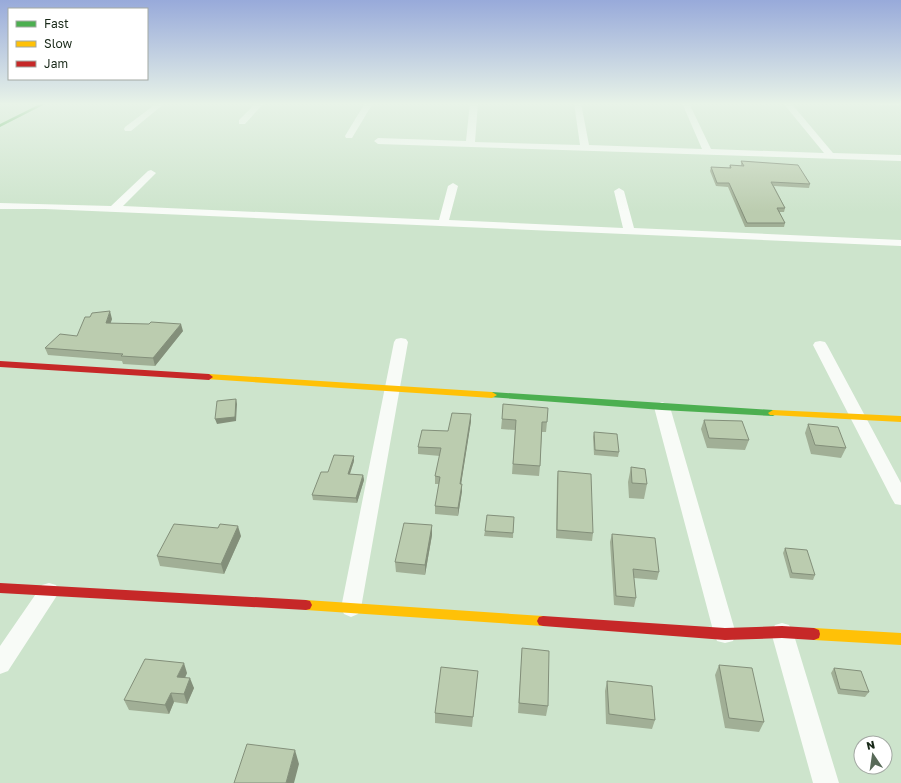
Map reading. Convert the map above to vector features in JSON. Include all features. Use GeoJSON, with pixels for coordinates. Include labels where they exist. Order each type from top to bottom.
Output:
{"type":"FeatureCollection","features":[{"type":"Feature","properties":{"kind":"street"},"geometry":{"type":"LineString","coordinates":[[470,140],[470,144]]}},
{"type":"Feature","properties":{"kind":"street"},"geometry":{"type":"LineString","coordinates":[[584,140],[585,148]]}},
{"type":"Feature","properties":{"kind":"street"},"geometry":{"type":"LineString","coordinates":[[702,140],[708,152]]}},
{"type":"Feature","properties":{"kind":"street"},"geometry":{"type":"LineString","coordinates":[[817,140],[830,156]]}},
{"type":"Feature","properties":{"kind":"street"},"geometry":{"type":"LineString","coordinates":[[378,141],[901,158]]}},
{"type":"Feature","properties":{"kind":"street"},"geometry":{"type":"LineString","coordinates":[[114,209],[151,173]]}},
{"type":"Feature","properties":{"kind":"street"},"geometry":{"type":"LineString","coordinates":[[443,223],[453,186]]}},
{"type":"Feature","properties":{"kind":"street"},"geometry":{"type":"LineString","coordinates":[[619,190],[630,231]]}},
{"type":"Feature","properties":{"kind":"street"},"geometry":{"type":"LineString","coordinates":[[0,206],[45,206],[901,243]]}},
{"type":"Feature","properties":{"kind":"street"},"geometry":{"type":"LineString","coordinates":[[351,608],[401,342]]}},
{"type":"Feature","properties":{"kind":"street"},"geometry":{"type":"LineString","coordinates":[[820,345],[901,499]]}},
{"type":"Feature","properties":{"kind":"street"},"geometry":{"type":"LineString","coordinates":[[0,364],[392,388],[662,407],[901,419]]}},
{"type":"Feature","properties":{"kind":"street"},"geometry":{"type":"LineString","coordinates":[[662,407],[725,634]]}},
{"type":"Feature","properties":{"kind":"street"},"geometry":{"type":"LineString","coordinates":[[0,588],[351,608],[725,634],[782,632],[901,639]]}},
{"type":"Feature","properties":{"kind":"street"},"geometry":{"type":"LineString","coordinates":[[0,664],[49,591]]}},
{"type":"Feature","properties":{"kind":"street"},"geometry":{"type":"LineString","coordinates":[[782,632],[826,783]]}},
{"type":"Feature","properties":{"kind":"building"},"geometry":{"type":"Polygon","coordinates":[[[741,161],[798,165],[810,184],[771,182],[785,208],[777,208],[785,223],[747,223],[729,183],[717,183],[711,167],[731,168],[730,165],[744,166],[741,161]]]}},
{"type":"Feature","properties":{"kind":"building"},"geometry":{"type":"Polygon","coordinates":[[[110,311],[106,323],[149,324],[151,322],[181,324],[153,358],[121,356],[123,354],[45,348],[60,334],[77,336],[85,317],[90,317],[92,313],[110,311]]]}},
{"type":"Feature","properties":{"kind":"building"},"geometry":{"type":"Polygon","coordinates":[[[236,399],[235,417],[215,419],[217,401],[236,399]]]}},
{"type":"Feature","properties":{"kind":"building"},"geometry":{"type":"Polygon","coordinates":[[[503,404],[548,408],[547,422],[542,422],[540,466],[513,464],[516,420],[502,419],[503,404]]]}},
{"type":"Feature","properties":{"kind":"building"},"geometry":{"type":"Polygon","coordinates":[[[452,413],[471,414],[460,484],[462,484],[458,508],[435,506],[440,477],[435,476],[441,448],[418,447],[422,430],[448,431],[452,413]]]}},
{"type":"Feature","properties":{"kind":"building"},"geometry":{"type":"Polygon","coordinates":[[[704,420],[742,421],[749,440],[709,438],[704,420]]]}},
{"type":"Feature","properties":{"kind":"building"},"geometry":{"type":"Polygon","coordinates":[[[808,424],[838,427],[846,448],[815,445],[808,424]]]}},
{"type":"Feature","properties":{"kind":"building"},"geometry":{"type":"Polygon","coordinates":[[[594,432],[617,434],[619,452],[595,450],[594,432]]]}},
{"type":"Feature","properties":{"kind":"building"},"geometry":{"type":"Polygon","coordinates":[[[334,455],[354,456],[348,474],[363,475],[356,498],[312,495],[321,472],[328,472],[334,455]]]}},
{"type":"Feature","properties":{"kind":"building"},"geometry":{"type":"Polygon","coordinates":[[[631,467],[645,469],[647,484],[632,483],[631,467]]]}},
{"type":"Feature","properties":{"kind":"building"},"geometry":{"type":"Polygon","coordinates":[[[558,471],[591,474],[593,533],[557,530],[558,471]]]}},
{"type":"Feature","properties":{"kind":"building"},"geometry":{"type":"Polygon","coordinates":[[[487,515],[514,517],[513,533],[485,531],[487,515]]]}},
{"type":"Feature","properties":{"kind":"building"},"geometry":{"type":"Polygon","coordinates":[[[404,523],[432,525],[425,565],[395,562],[404,523]]]}},
{"type":"Feature","properties":{"kind":"building"},"geometry":{"type":"Polygon","coordinates":[[[174,524],[218,528],[220,524],[238,526],[221,564],[157,556],[174,524]]]}},
{"type":"Feature","properties":{"kind":"building"},"geometry":{"type":"Polygon","coordinates":[[[612,534],[655,538],[659,572],[633,569],[636,598],[616,596],[612,534]]]}},
{"type":"Feature","properties":{"kind":"building"},"geometry":{"type":"Polygon","coordinates":[[[785,548],[807,550],[815,575],[792,573],[785,548]]]}},
{"type":"Feature","properties":{"kind":"building"},"geometry":{"type":"Polygon","coordinates":[[[522,648],[549,651],[548,706],[519,703],[522,648]]]}},
{"type":"Feature","properties":{"kind":"building"},"geometry":{"type":"Polygon","coordinates":[[[145,659],[184,663],[177,677],[190,678],[184,694],[171,693],[165,705],[124,700],[145,659]]]}},
{"type":"Feature","properties":{"kind":"building"},"geometry":{"type":"Polygon","coordinates":[[[719,665],[752,668],[764,722],[729,718],[719,665]]]}},
{"type":"Feature","properties":{"kind":"building"},"geometry":{"type":"Polygon","coordinates":[[[441,667],[478,671],[473,717],[435,713],[441,667]]]}},
{"type":"Feature","properties":{"kind":"building"},"geometry":{"type":"Polygon","coordinates":[[[834,668],[861,671],[869,692],[840,689],[834,668]]]}},
{"type":"Feature","properties":{"kind":"building"},"geometry":{"type":"Polygon","coordinates":[[[607,681],[652,686],[655,720],[609,714],[607,681]]]}},
{"type":"Feature","properties":{"kind":"building"},"geometry":{"type":"Polygon","coordinates":[[[247,744],[295,750],[286,783],[234,783],[247,744]]]}},
{"type":"Feature","properties":{"kind":"traffic: fast"},"geometry":{"type":"LineString","coordinates":[[492,395],[773,413]]}},
{"type":"Feature","properties":{"kind":"traffic: slow"},"geometry":{"type":"LineString","coordinates":[[209,377],[492,395]]}},
{"type":"Feature","properties":{"kind":"traffic: slow"},"geometry":{"type":"LineString","coordinates":[[773,413],[901,419]]}},
{"type":"Feature","properties":{"kind":"traffic: slow"},"geometry":{"type":"LineString","coordinates":[[306,605],[543,621]]}},
{"type":"Feature","properties":{"kind":"traffic: slow"},"geometry":{"type":"LineString","coordinates":[[814,634],[901,639]]}},
{"type":"Feature","properties":{"kind":"traffic: jam"},"geometry":{"type":"LineString","coordinates":[[0,364],[209,377]]}},
{"type":"Feature","properties":{"kind":"traffic: jam"},"geometry":{"type":"LineString","coordinates":[[0,588],[306,605]]}},
{"type":"Feature","properties":{"kind":"traffic: jam"},"geometry":{"type":"LineString","coordinates":[[543,621],[725,634],[782,632],[814,634]]}}]}
